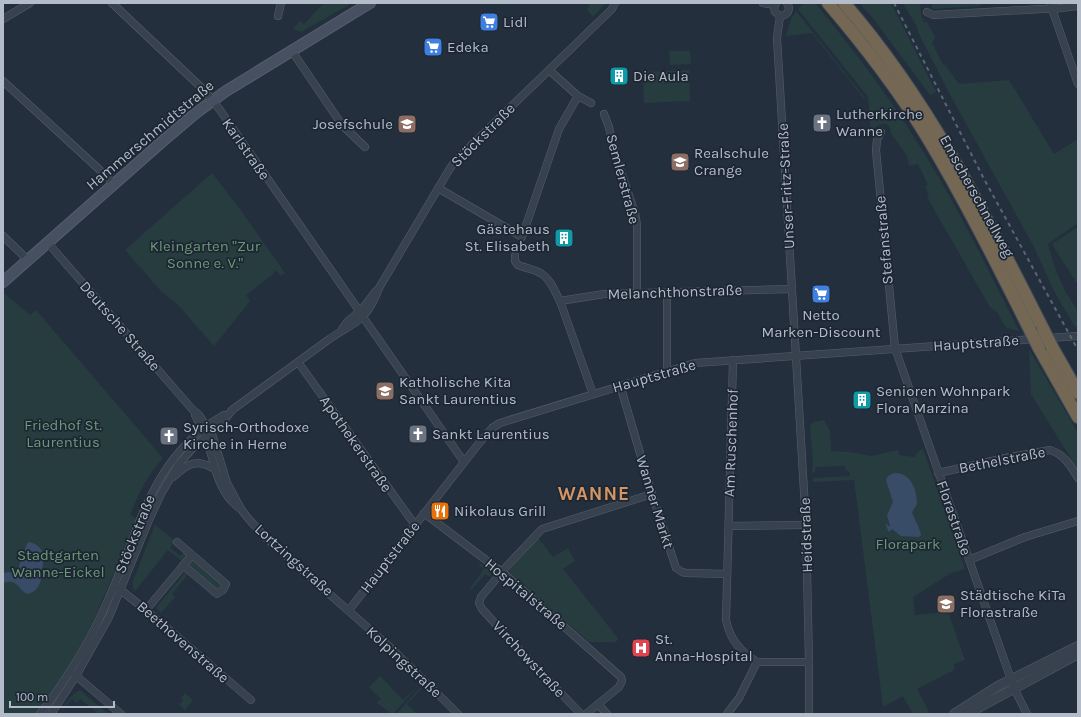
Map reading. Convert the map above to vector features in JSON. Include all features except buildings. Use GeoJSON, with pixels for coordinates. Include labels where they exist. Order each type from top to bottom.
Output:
{"type":"FeatureCollection","features":[{"type":"Feature","properties":{"kind":"highway","name":"Emscherschnellweg"},"geometry":{"type":"LineString","coordinates":[[828,3],[883,71],[925,134],[978,227],[1030,330],[1078,417]]}},
{"type":"Feature","properties":{"kind":"highway","name":"Emscherschnellweg"},"geometry":{"type":"LineString","coordinates":[[844,3],[879,46],[938,131],[985,215],[1052,347],[1078,393]]}},
{"type":"Feature","properties":{"kind":"main road","name":"Hammerschmidtstraße"},"geometry":{"type":"LineString","coordinates":[[3,282],[114,184],[213,100],[370,3]]}},
{"type":"Feature","properties":{"kind":"street"},"geometry":{"type":"LineString","coordinates":[[3,19],[30,3]]}},
{"type":"Feature","properties":{"kind":"street","name":"Karlstraße"},"geometry":{"type":"LineString","coordinates":[[112,3],[213,100],[464,462]]}},
{"type":"Feature","properties":{"kind":"street"},"geometry":{"type":"LineString","coordinates":[[278,16],[281,3]]}},
{"type":"Feature","properties":{"kind":"street","name":"Stöckstraße"},"geometry":{"type":"LineString","coordinates":[[51,714],[73,674],[109,617],[141,517],[159,479],[177,454],[298,362],[342,330],[350,327],[362,314],[371,296],[379,288],[455,161],[612,9],[615,3]]}},
{"type":"Feature","properties":{"kind":"street"},"geometry":{"type":"LineString","coordinates":[[763,3],[776,4],[775,12],[780,16],[785,15],[788,12],[788,4]]}},
{"type":"Feature","properties":{"kind":"street"},"geometry":{"type":"LineString","coordinates":[[927,12],[933,15],[1041,8],[1051,6],[1078,6]]}},
{"type":"Feature","properties":{"kind":"street"},"geometry":{"type":"LineString","coordinates":[[1051,6],[1078,84]]}},
{"type":"Feature","properties":{"kind":"street","name":"Unser-Fritz-Straße"},"geometry":{"type":"LineString","coordinates":[[780,16],[777,38],[796,356]]}},
{"type":"Feature","properties":{"kind":"street"},"geometry":{"type":"LineString","coordinates":[[292,51],[342,125],[366,147]]}},
{"type":"Feature","properties":{"kind":"street"},"geometry":{"type":"LineString","coordinates":[[549,70],[578,96],[591,103]]}},
{"type":"Feature","properties":{"kind":"street"},"geometry":{"type":"LineString","coordinates":[[3,81],[114,184]]}},
{"type":"Feature","properties":{"kind":"street"},"geometry":{"type":"LineString","coordinates":[[438,188],[522,236],[559,129],[578,96]]}},
{"type":"Feature","properties":{"kind":"street","name":"Semlerstraße"},"geometry":{"type":"LineString","coordinates":[[604,114],[609,127],[618,164],[636,213],[637,293]]}},
{"type":"Feature","properties":{"kind":"street","name":"Stefanstraße"},"geometry":{"type":"LineString","coordinates":[[881,132],[876,150],[895,348]]}},
{"type":"Feature","properties":{"kind":"street"},"geometry":{"type":"LineString","coordinates":[[3,236],[28,260]]}},
{"type":"Feature","properties":{"kind":"street","name":"Deutsche Straße"},"geometry":{"type":"LineString","coordinates":[[48,243],[192,409]]}},
{"type":"Feature","properties":{"kind":"street"},"geometry":{"type":"LineString","coordinates":[[515,256],[515,261],[518,264],[542,274],[549,281],[560,301],[593,394]]}},
{"type":"Feature","properties":{"kind":"street","name":"Melanchthonstraße"},"geometry":{"type":"LineString","coordinates":[[560,301],[604,294],[792,289]]}},
{"type":"Feature","properties":{"kind":"street"},"geometry":{"type":"LineString","coordinates":[[667,293],[667,371]]}},
{"type":"Feature","properties":{"kind":"street","name":"Hauptstraße"},"geometry":{"type":"LineString","coordinates":[[348,610],[487,433],[500,423],[695,363],[1078,336]]}},
{"type":"Feature","properties":{"kind":"street","name":"Florastraße"},"geometry":{"type":"LineString","coordinates":[[895,348],[1013,684],[1027,714]]}},
{"type":"Feature","properties":{"kind":"street","name":"Heidstraße"},"geometry":{"type":"LineString","coordinates":[[796,356],[806,525],[809,714]]}},
{"type":"Feature","properties":{"kind":"street","name":"Am Ruschenhof"},"geometry":{"type":"LineString","coordinates":[[733,360],[726,620],[729,632],[737,646],[748,657],[757,662]]}},
{"type":"Feature","properties":{"kind":"street","name":"Apothekerstraße"},"geometry":{"type":"LineString","coordinates":[[298,362],[414,525]]}},
{"type":"Feature","properties":{"kind":"street","name":"Wanner Markt"},"geometry":{"type":"LineString","coordinates":[[620,385],[674,563],[679,570],[686,573],[727,574]]}},
{"type":"Feature","properties":{"kind":"street","name":"Lortzingstraße"},"geometry":{"type":"LineString","coordinates":[[192,409],[215,442],[227,483],[240,509]]}},
{"type":"Feature","properties":{"kind":"street","name":"Stöckstraße"},"geometry":{"type":"LineString","coordinates":[[118,588],[149,520],[170,479],[184,457],[206,431]]}},
{"type":"Feature","properties":{"kind":"street","name":"Lortzingstraße"},"geometry":{"type":"LineString","coordinates":[[206,431],[215,470],[226,494],[232,503],[240,509],[265,537],[348,610]]}},
{"type":"Feature","properties":{"kind":"street","name":"Bethelstraße"},"geometry":{"type":"LineString","coordinates":[[938,473],[1038,451],[1050,450],[1056,452],[1066,460],[1078,478]]}},
{"type":"Feature","properties":{"kind":"street","name":"Stöckstraße"},"geometry":{"type":"LineString","coordinates":[[170,479],[189,464],[196,462],[204,463],[215,470]]}},
{"type":"Feature","properties":{"kind":"street"},"geometry":{"type":"LineString","coordinates":[[502,572],[535,535],[545,527],[652,494]]}},
{"type":"Feature","properties":{"kind":"street","name":"Hospitalstraße"},"geometry":{"type":"LineString","coordinates":[[424,513],[502,572],[618,673],[622,681],[619,687],[598,704]]}},
{"type":"Feature","properties":{"kind":"street"},"geometry":{"type":"LineString","coordinates":[[969,560],[1025,537],[1078,521]]}},
{"type":"Feature","properties":{"kind":"street"},"geometry":{"type":"LineString","coordinates":[[729,526],[806,525]]}},
{"type":"Feature","properties":{"kind":"street"},"geometry":{"type":"LineString","coordinates":[[177,542],[226,584],[223,590],[217,594],[183,565]]}},
{"type":"Feature","properties":{"kind":"street"},"geometry":{"type":"LineString","coordinates":[[146,610],[192,555]]}},
{"type":"Feature","properties":{"kind":"street","name":"Virchowstraße"},"geometry":{"type":"LineString","coordinates":[[502,572],[481,597],[479,603],[482,609],[581,714]]}},
{"type":"Feature","properties":{"kind":"street","name":"Beethovenstraße"},"geometry":{"type":"LineString","coordinates":[[118,588],[146,610],[251,700]]}},
{"type":"Feature","properties":{"kind":"street","name":"Kolpingstraße"},"geometry":{"type":"LineString","coordinates":[[348,610],[402,658],[458,714]]}},
{"type":"Feature","properties":{"kind":"street"},"geometry":{"type":"LineString","coordinates":[[967,714],[1013,684],[1078,646]]}},
{"type":"Feature","properties":{"kind":"street"},"geometry":{"type":"LineString","coordinates":[[954,714],[988,692],[1013,684],[1078,654]]}},
{"type":"Feature","properties":{"kind":"street"},"geometry":{"type":"LineString","coordinates":[[727,714],[739,698],[757,662],[809,662]]}},
{"type":"Feature","properties":{"kind":"street"},"geometry":{"type":"LineString","coordinates":[[73,674],[121,714]]}},
{"type":"Feature","properties":{"kind":"street","name":"Stöckstraße"},"geometry":{"type":"LineString","coordinates":[[40,714],[73,674]]}},
{"type":"Feature","properties":{"kind":"street"},"geometry":{"type":"LineString","coordinates":[[586,714],[598,704],[607,714]]}},
{"type":"Feature","properties":{"kind":"green space"},"geometry":{"type":"Polygon","coordinates":[[[324,3],[352,3],[301,32],[293,29],[300,21],[304,24],[324,3]]]}},
{"type":"Feature","properties":{"kind":"green space"},"geometry":{"type":"Polygon","coordinates":[[[590,3],[606,3],[593,17],[587,10],[590,3]]]}},
{"type":"Feature","properties":{"kind":"green space"},"geometry":{"type":"Polygon","coordinates":[[[804,3],[815,3],[867,68],[903,120],[943,184],[1019,331],[1007,328],[1002,322],[998,313],[990,307],[927,197],[929,197],[925,186],[928,185],[918,164],[909,166],[907,156],[891,133],[888,125],[880,124],[871,132],[868,97],[798,9],[804,3]]]}},
{"type":"Feature","properties":{"kind":"green space"},"geometry":{"type":"Polygon","coordinates":[[[859,3],[891,3],[936,92],[930,95],[872,17],[859,3]]]}},
{"type":"Feature","properties":{"kind":"green space"},"geometry":{"type":"Polygon","coordinates":[[[903,3],[920,3],[921,15],[924,22],[927,22],[935,37],[932,43],[942,63],[946,66],[959,84],[1009,80],[1054,154],[1078,139],[1078,223],[1048,244],[1055,268],[1065,291],[1078,311],[1078,327],[1075,327],[1054,291],[1034,247],[948,91],[918,32],[917,27],[903,3]]]}},
{"type":"Feature","properties":{"kind":"green space"},"geometry":{"type":"Polygon","coordinates":[[[931,3],[980,3],[981,6],[933,9],[931,3]]]}},
{"type":"Feature","properties":{"kind":"green space"},"geometry":{"type":"Polygon","coordinates":[[[796,11],[865,100],[812,33],[786,36],[791,19],[796,11]]]}},
{"type":"Feature","properties":{"kind":"green space"},"geometry":{"type":"Polygon","coordinates":[[[669,51],[690,51],[691,64],[670,65],[669,51]]]}},
{"type":"Feature","properties":{"kind":"green space"},"geometry":{"type":"Polygon","coordinates":[[[689,70],[690,101],[644,103],[643,72],[689,70]]]}},
{"type":"Feature","properties":{"kind":"green space","name":"Kleingarten \"Zur Sonne e. V.\""},"geometry":{"type":"Polygon","coordinates":[[[212,173],[240,209],[285,273],[280,276],[276,270],[272,275],[246,295],[250,301],[214,346],[178,305],[161,291],[125,250],[212,173]]]}},
{"type":"Feature","properties":{"kind":"green space"},"geometry":{"type":"Polygon","coordinates":[[[1078,227],[1078,285],[1052,244],[1078,227]]]}},
{"type":"Feature","properties":{"kind":"green space"},"geometry":{"type":"Polygon","coordinates":[[[5,294],[30,315],[36,310],[163,458],[148,478],[133,507],[130,515],[138,519],[134,522],[114,573],[80,646],[52,692],[35,714],[3,714],[3,296],[5,294]]]}},
{"type":"Feature","properties":{"kind":"green space"},"geometry":{"type":"Polygon","coordinates":[[[1029,349],[1078,433],[1078,470],[1031,394],[1029,349]]]}},
{"type":"Feature","properties":{"kind":"green space","name":"Florapark"},"geometry":{"type":"Polygon","coordinates":[[[824,420],[830,431],[831,451],[850,452],[871,456],[898,450],[899,455],[914,457],[920,450],[923,449],[965,569],[951,573],[913,597],[915,615],[948,612],[965,660],[954,664],[954,670],[917,689],[930,714],[913,714],[903,696],[883,707],[854,480],[813,482],[813,478],[850,476],[845,466],[815,467],[815,472],[812,473],[813,463],[810,425],[814,422],[824,420]]]}},
{"type":"Feature","properties":{"kind":"green space"},"geometry":{"type":"Polygon","coordinates":[[[155,525],[175,541],[170,548],[180,556],[184,552],[187,555],[182,561],[168,550],[135,591],[133,581],[155,525]]]}},
{"type":"Feature","properties":{"kind":"green space"},"geometry":{"type":"Polygon","coordinates":[[[538,538],[553,557],[568,548],[575,561],[563,569],[618,640],[615,642],[589,642],[510,572],[510,569],[538,538]]]}},
{"type":"Feature","properties":{"kind":"green space"},"geometry":{"type":"Polygon","coordinates":[[[192,560],[221,584],[219,589],[216,590],[188,567],[188,563],[192,560]]]}},
{"type":"Feature","properties":{"kind":"green space"},"geometry":{"type":"Polygon","coordinates":[[[480,563],[490,570],[490,577],[485,574],[472,589],[470,588],[484,569],[479,565],[480,563]]]}},
{"type":"Feature","properties":{"kind":"green space"},"geometry":{"type":"Polygon","coordinates":[[[186,571],[189,573],[172,594],[175,597],[161,613],[156,608],[186,571]]]}},
{"type":"Feature","properties":{"kind":"green space"},"geometry":{"type":"Polygon","coordinates":[[[380,676],[403,700],[418,686],[392,714],[377,703],[381,699],[369,687],[380,676]]]}},
{"type":"Feature","properties":{"kind":"green space"},"geometry":{"type":"Polygon","coordinates":[[[420,688],[422,688],[407,704],[417,714],[396,714],[420,688]]]}},
{"type":"Feature","properties":{"kind":"green space"},"geometry":{"type":"Polygon","coordinates":[[[80,690],[108,714],[99,714],[80,699],[77,703],[72,699],[59,714],[71,697],[80,690]]]}},
{"type":"Feature","properties":{"kind":"green space"},"geometry":{"type":"Polygon","coordinates":[[[185,693],[193,700],[185,710],[179,705],[183,700],[181,698],[185,693]]]}},
{"type":"Feature","properties":{"kind":"water"},"geometry":{"type":"Polygon","coordinates":[[[894,473],[905,475],[912,483],[916,493],[917,504],[912,512],[921,535],[919,537],[901,536],[892,529],[889,532],[886,526],[886,523],[890,526],[887,515],[893,502],[886,480],[888,476],[894,473]]]}},
{"type":"Feature","properties":{"kind":"water"},"geometry":{"type":"Polygon","coordinates":[[[29,542],[40,548],[43,552],[44,558],[40,582],[36,590],[27,594],[14,583],[3,583],[3,573],[15,571],[19,566],[29,542]]]}},
{"type":"Feature","properties":{"kind":"railway"},"geometry":{"type":"LineString","coordinates":[[894,3],[984,179],[1078,350]]}},
{"type":"Feature","properties":{"kind":"place","name":"Lidl"},"geometry":{"type":"Point","coordinates":[489,22]}},
{"type":"Feature","properties":{"kind":"place","name":"Edeka"},"geometry":{"type":"Point","coordinates":[433,47]}},
{"type":"Feature","properties":{"kind":"place","name":"Die Aula"},"geometry":{"type":"Point","coordinates":[619,76]}},
{"type":"Feature","properties":{"kind":"place","name":"Lutherkirche Wanne"},"geometry":{"type":"Point","coordinates":[822,123]}},
{"type":"Feature","properties":{"kind":"place","name":"Josefschule"},"geometry":{"type":"Point","coordinates":[407,124]}},
{"type":"Feature","properties":{"kind":"place","name":"Realschule Crange"},"geometry":{"type":"Point","coordinates":[680,162]}},
{"type":"Feature","properties":{"kind":"place","name":"Gästehaus St. Elisabeth"},"geometry":{"type":"Point","coordinates":[564,238]}},
{"type":"Feature","properties":{"kind":"place","name":"Netto Marken-Discount"},"geometry":{"type":"Point","coordinates":[821,294]}},
{"type":"Feature","properties":{"kind":"place","name":"Katholische Kita Sankt Laurentius"},"geometry":{"type":"Point","coordinates":[385,391]}},
{"type":"Feature","properties":{"kind":"place","name":"Senioren Wohnpark Flora Marzina"},"geometry":{"type":"Point","coordinates":[862,400]}},
{"type":"Feature","properties":{"kind":"place","name":"Sankt Laurentius"},"geometry":{"type":"Point","coordinates":[418,434]}},
{"type":"Feature","properties":{"kind":"place","name":"Syrisch-Orthodoxe Kirche in Herne"},"geometry":{"type":"Point","coordinates":[169,436]}},
{"type":"Feature","properties":{"kind":"place","name":"Nikolaus Grill"},"geometry":{"type":"Point","coordinates":[440,511]}},
{"type":"Feature","properties":{"kind":"place","name":"Städtische KiTa Florastraße"},"geometry":{"type":"Point","coordinates":[946,604]}},
{"type":"Feature","properties":{"kind":"place","name":"St. Anna-Hospital"},"geometry":{"type":"Point","coordinates":[641,648]}},
{"type":"Feature","properties":{"kind":"district","name":"WANNE"},"geometry":{"type":"Point","coordinates":[594,494]}},
{"type":"Feature","properties":{"kind":"park label","name":"Friedhof St. Laurentius"},"geometry":{"type":"Point","coordinates":[63,434]}},
{"type":"Feature","properties":{"kind":"park label","name":"Stadtgarten Wanne-Eickel"},"geometry":{"type":"Point","coordinates":[58,564]}}]}
